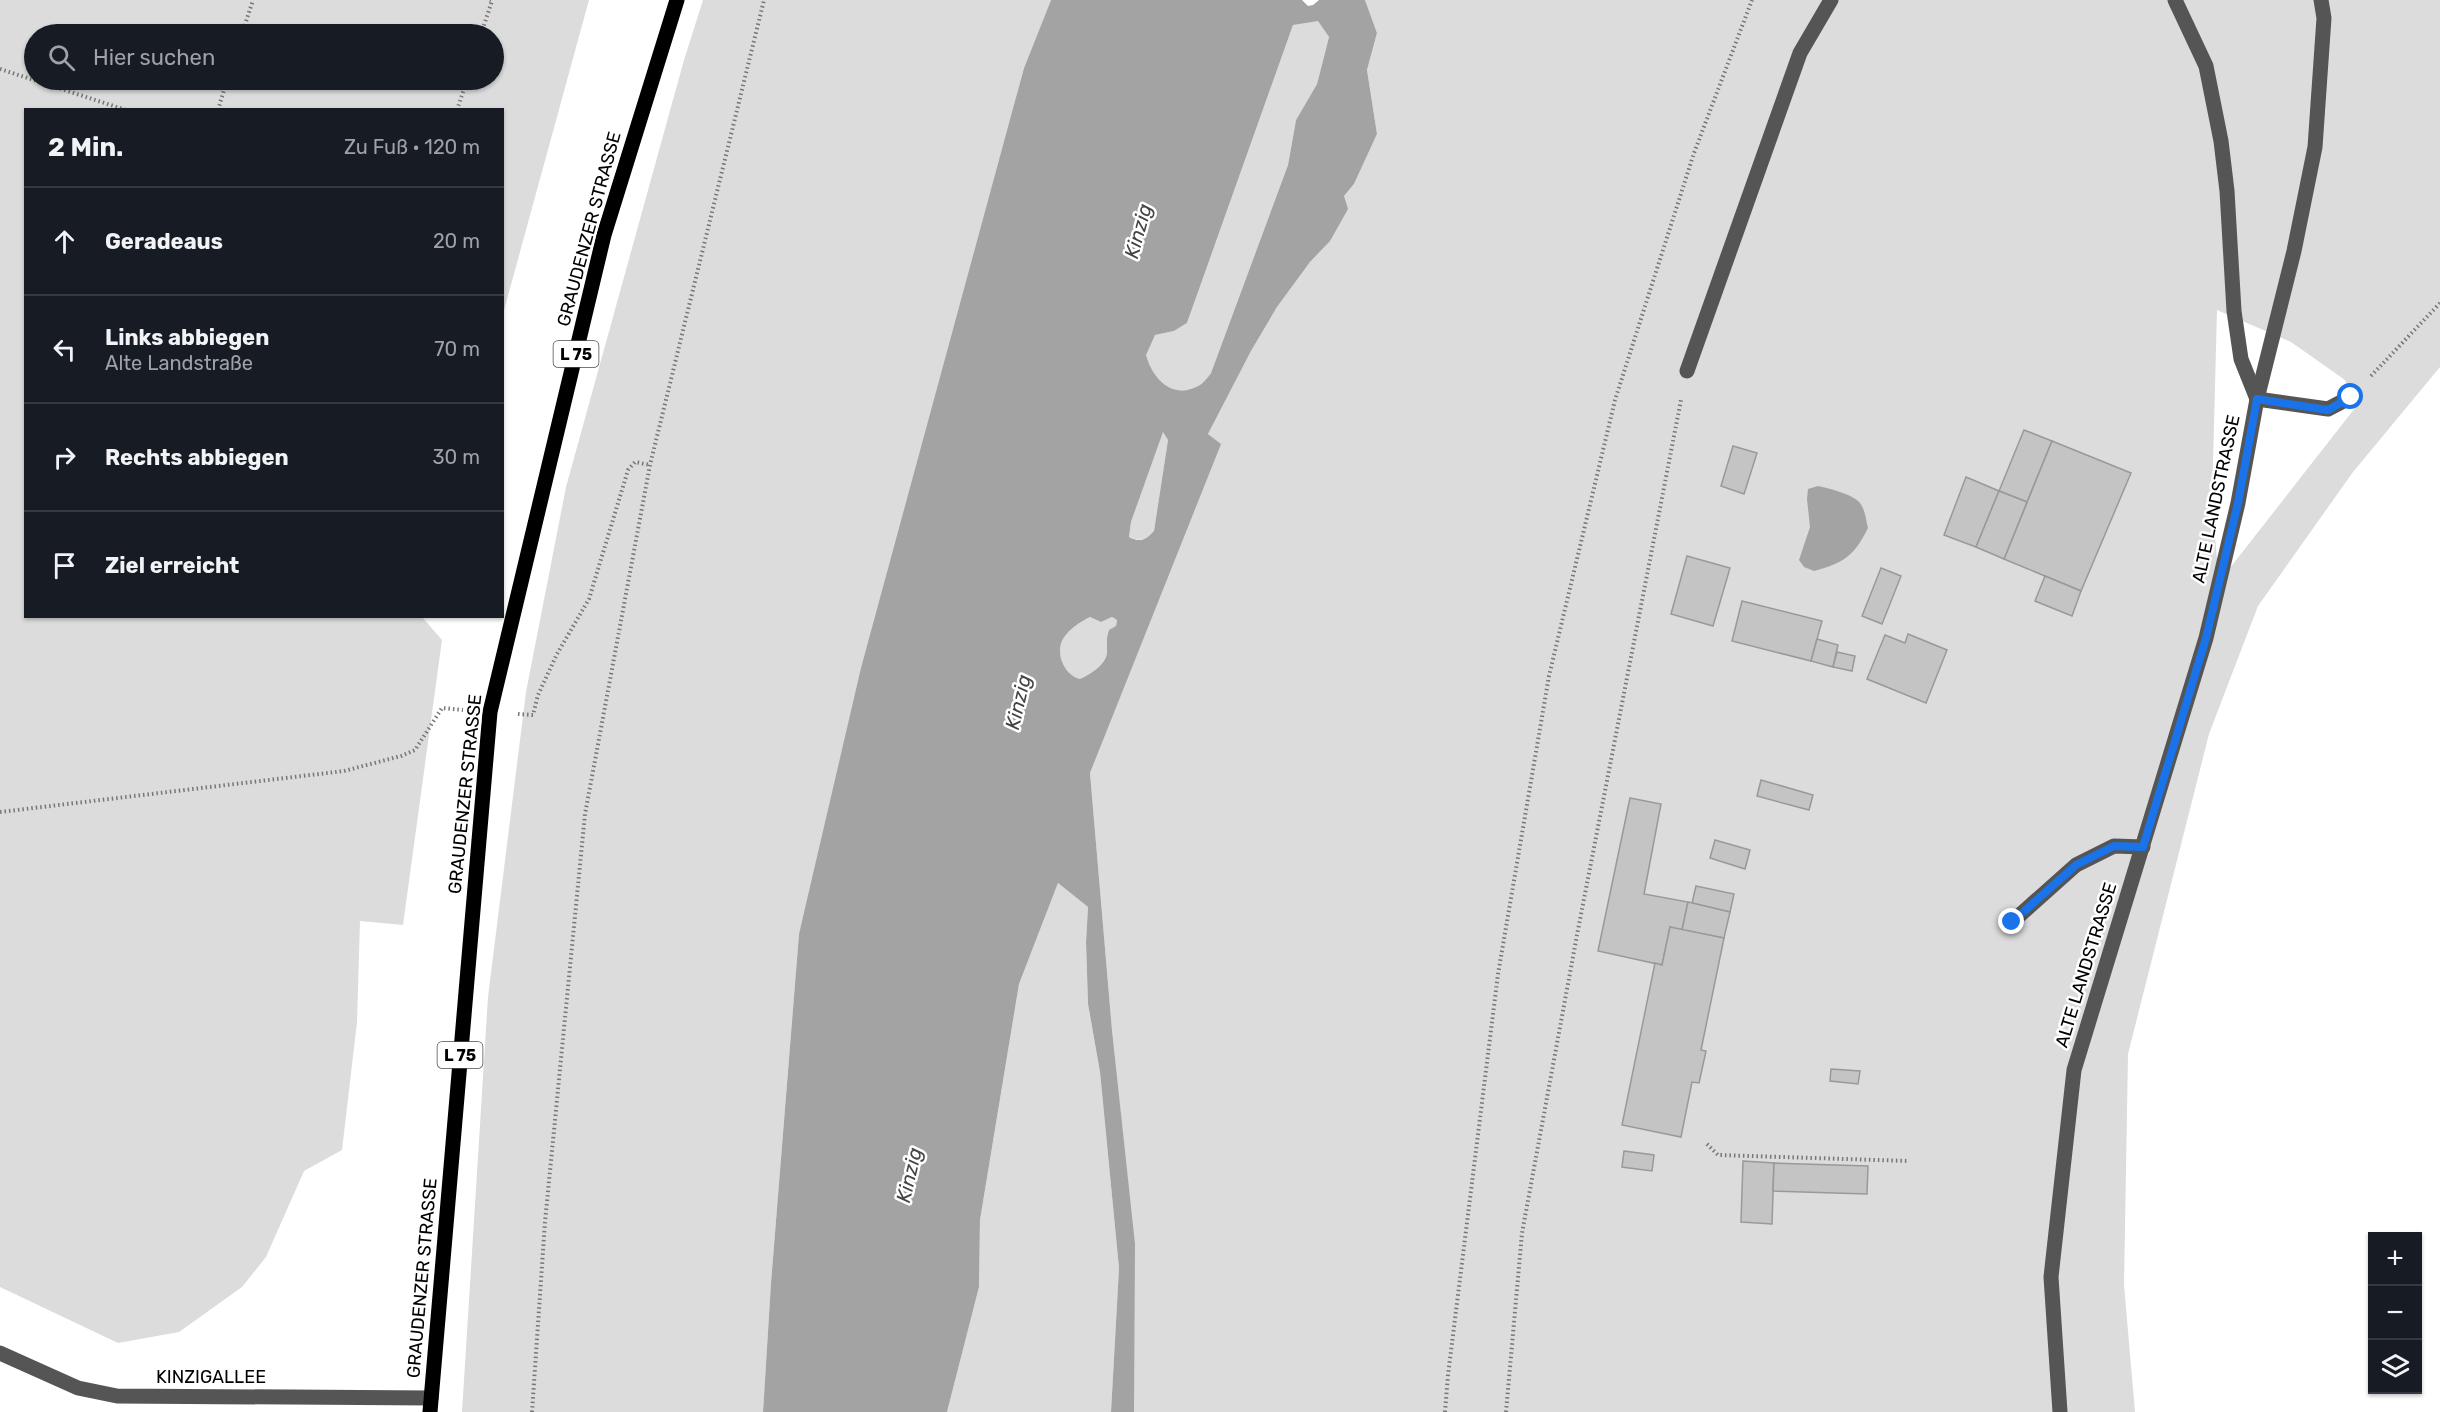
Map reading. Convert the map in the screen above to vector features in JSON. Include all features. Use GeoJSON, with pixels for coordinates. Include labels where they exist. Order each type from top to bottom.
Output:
{"type":"FeatureCollection","features":[{"type":"Feature","properties":{"kind":"main road","name":"GRAUDENZER STRASSE"},"geometry":{"type":"LineString","coordinates":[[431,1405],[490,712],[604,235],[677,0]]}},
{"type":"Feature","properties":{"kind":"street"},"geometry":{"type":"LineString","coordinates":[[1687,371],[1800,54],[1831,0]]}},
{"type":"Feature","properties":{"kind":"street"},"geometry":{"type":"LineString","coordinates":[[2175,0],[2206,66],[2221,141],[2227,191],[2241,359],[2257,399],[2328,410],[2351,397]]}},
{"type":"Feature","properties":{"kind":"street","name":"ALTE LANDSTRASSE"},"geometry":{"type":"LineString","coordinates":[[2060,1412],[2051,1277],[2074,1070],[2206,638],[2238,503],[2257,399],[2294,251],[2315,147],[2324,18],[2321,0]]}},
{"type":"Feature","properties":{"kind":"street"},"geometry":{"type":"LineString","coordinates":[[2012,922],[2076,865],[2114,846],[2143,847]]}},
{"type":"Feature","properties":{"kind":"street","name":"KINZIGALLEE"},"geometry":{"type":"LineString","coordinates":[[0,1353],[78,1389],[117,1396],[431,1405]]}},
{"type":"Feature","properties":{"kind":"path"},"geometry":{"type":"LineString","coordinates":[[245,24],[253,0]]}},
{"type":"Feature","properties":{"kind":"path"},"geometry":{"type":"LineString","coordinates":[[485,24],[492,0]]}},
{"type":"Feature","properties":{"kind":"path"},"geometry":{"type":"LineString","coordinates":[[532,1412],[545,1222],[585,814],[650,465],[764,0]]}},
{"type":"Feature","properties":{"kind":"path"},"geometry":{"type":"LineString","coordinates":[[1445,1412],[1498,974],[1549,676],[1615,400],[1694,153],[1752,0]]}},
{"type":"Feature","properties":{"kind":"path"},"geometry":{"type":"LineString","coordinates":[[0,69],[24,77]]}},
{"type":"Feature","properties":{"kind":"path"},"geometry":{"type":"LineString","coordinates":[[65,90],[120,108]]}},
{"type":"Feature","properties":{"kind":"path"},"geometry":{"type":"LineString","coordinates":[[219,108],[224,90]]}},
{"type":"Feature","properties":{"kind":"path"},"geometry":{"type":"LineString","coordinates":[[458,108],[464,90]]}},
{"type":"Feature","properties":{"kind":"path"},"geometry":{"type":"LineString","coordinates":[[2351,397],[2440,303]]}},
{"type":"Feature","properties":{"kind":"path"},"geometry":{"type":"LineString","coordinates":[[1506,1412],[1522,1233],[1577,935],[1687,371]]}},
{"type":"Feature","properties":{"kind":"path"},"geometry":{"type":"LineString","coordinates":[[0,812],[344,771],[415,750],[442,708],[533,715],[538,695],[557,654],[589,599],[628,470],[635,462],[650,465]]}},
{"type":"Feature","properties":{"kind":"path"},"geometry":{"type":"LineString","coordinates":[[1707,1144],[1718,1155],[1909,1161]]}},
{"type":"Feature","properties":{"kind":"shaded area"},"geometry":{"type":"Polygon","coordinates":[[[0,0],[589,0],[504,310],[504,108],[24,108],[24,618],[423,618],[442,640],[403,925],[360,921],[357,1022],[342,1150],[304,1171],[266,1257],[242,1287],[179,1332],[118,1343],[0,1287],[0,0]]]}},
{"type":"Feature","properties":{"kind":"shaded area"},"geometry":{"type":"Polygon","coordinates":[[[703,0],[1051,0],[1024,68],[799,934],[763,1412],[462,1412],[488,997],[526,692],[566,487],[684,60],[703,0]]]}},
{"type":"Feature","properties":{"kind":"shaded area"},"geometry":{"type":"Polygon","coordinates":[[[1365,0],[2440,0],[2440,367],[2353,472],[2258,606],[2209,734],[2128,1054],[2124,1285],[2135,1412],[1134,1412],[1133,1231],[1112,1030],[1090,773],[1220,444],[1208,434],[1251,351],[1277,307],[1310,262],[1330,240],[1344,196],[1354,184],[1377,134],[1367,70],[1377,33],[1365,0]],[[2217,310],[2212,500],[2219,582],[2355,408],[2345,380],[2291,342],[2217,310]]]}},
{"type":"Feature","properties":{"kind":"shaded area"},"geometry":{"type":"Polygon","coordinates":[[[1318,20],[1329,37],[1317,84],[1296,120],[1288,165],[1211,373],[1204,382],[1189,390],[1172,388],[1158,379],[1145,355],[1155,335],[1174,331],[1187,323],[1293,25],[1318,20]]]}},
{"type":"Feature","properties":{"kind":"shaded area"},"geometry":{"type":"Polygon","coordinates":[[[1163,431],[1168,440],[1154,531],[1143,539],[1133,539],[1129,537],[1131,522],[1163,431]]]}},
{"type":"Feature","properties":{"kind":"shaded area"},"geometry":{"type":"Polygon","coordinates":[[[1090,617],[1101,622],[1112,617],[1117,620],[1116,627],[1109,630],[1104,660],[1080,679],[1074,677],[1065,668],[1060,651],[1065,635],[1090,617]]]}},
{"type":"Feature","properties":{"kind":"shaded area"},"geometry":{"type":"Polygon","coordinates":[[[1058,883],[1088,907],[1086,942],[1088,1004],[1100,1072],[1119,1268],[1111,1412],[947,1412],[979,1287],[980,1220],[1019,984],[1058,883]]]}},
{"type":"Feature","properties":{"kind":"water","name":"Kinzig"},"geometry":{"type":"Polygon","coordinates":[[[1051,0],[1302,0],[1308,6],[1319,0],[1365,0],[1377,33],[1367,70],[1377,134],[1354,184],[1344,196],[1348,209],[1330,241],[1310,262],[1277,307],[1251,351],[1208,434],[1221,444],[1090,773],[1112,1030],[1135,1244],[1134,1412],[1111,1412],[1119,1268],[1100,1072],[1088,1004],[1086,942],[1088,907],[1058,883],[1019,984],[980,1220],[979,1287],[947,1412],[763,1412],[799,934],[861,668],[1024,68],[1051,0]],[[1318,21],[1293,25],[1187,323],[1174,331],[1155,335],[1146,355],[1158,379],[1172,388],[1189,390],[1204,382],[1211,373],[1288,165],[1296,120],[1317,84],[1329,37],[1318,21]],[[1163,432],[1131,522],[1129,537],[1133,539],[1143,540],[1154,531],[1168,440],[1163,432]],[[1090,617],[1065,635],[1060,651],[1065,668],[1074,677],[1080,679],[1104,660],[1108,633],[1116,626],[1117,620],[1112,617],[1101,622],[1090,617]]]}},
{"type":"Feature","properties":{"kind":"water"},"geometry":{"type":"Polygon","coordinates":[[[1818,486],[1855,498],[1864,510],[1868,528],[1853,552],[1847,557],[1833,565],[1814,571],[1804,567],[1799,560],[1810,527],[1808,489],[1818,486]]]}},
{"type":"Feature","properties":{"kind":"building"},"geometry":{"type":"Polygon","coordinates":[[[2024,430],[2052,441],[2027,502],[1999,491],[2024,430]]]}},
{"type":"Feature","properties":{"kind":"building"},"geometry":{"type":"Polygon","coordinates":[[[2052,441],[2131,473],[2081,591],[2004,559],[2052,441]]]}},
{"type":"Feature","properties":{"kind":"building"},"geometry":{"type":"Polygon","coordinates":[[[1733,446],[1757,453],[1744,494],[1721,486],[1733,446]]]}},
{"type":"Feature","properties":{"kind":"building"},"geometry":{"type":"Polygon","coordinates":[[[1966,477],[1999,491],[1976,547],[1944,535],[1966,477]]]}},
{"type":"Feature","properties":{"kind":"building"},"geometry":{"type":"Polygon","coordinates":[[[1999,491],[2027,502],[2004,559],[1976,547],[1999,491]]]}},
{"type":"Feature","properties":{"kind":"building"},"geometry":{"type":"Polygon","coordinates":[[[1687,556],[1730,568],[1713,626],[1671,614],[1687,556]]]}},
{"type":"Feature","properties":{"kind":"building"},"geometry":{"type":"Polygon","coordinates":[[[1881,568],[1901,576],[1882,624],[1862,616],[1881,568]]]}},
{"type":"Feature","properties":{"kind":"building"},"geometry":{"type":"Polygon","coordinates":[[[2045,576],[2081,591],[2072,616],[2035,601],[2045,576]]]}},
{"type":"Feature","properties":{"kind":"building"},"geometry":{"type":"Polygon","coordinates":[[[1742,601],[1822,621],[1811,661],[1732,641],[1742,601]]]}},
{"type":"Feature","properties":{"kind":"building"},"geometry":{"type":"Polygon","coordinates":[[[1908,634],[1947,650],[1926,703],[1867,679],[1885,635],[1905,643],[1908,634]]]}},
{"type":"Feature","properties":{"kind":"building"},"geometry":{"type":"Polygon","coordinates":[[[1817,639],[1838,645],[1833,667],[1811,661],[1817,639]]]}},
{"type":"Feature","properties":{"kind":"building"},"geometry":{"type":"Polygon","coordinates":[[[1837,652],[1855,656],[1852,671],[1833,667],[1837,652]]]}},
{"type":"Feature","properties":{"kind":"building"},"geometry":{"type":"Polygon","coordinates":[[[1761,780],[1813,795],[1809,810],[1757,796],[1761,780]]]}},
{"type":"Feature","properties":{"kind":"building"},"geometry":{"type":"Polygon","coordinates":[[[1630,798],[1661,804],[1644,894],[1688,902],[1682,930],[1670,927],[1662,965],[1598,951],[1630,798]]]}},
{"type":"Feature","properties":{"kind":"building"},"geometry":{"type":"Polygon","coordinates":[[[1715,840],[1750,850],[1745,869],[1710,858],[1715,840]]]}},
{"type":"Feature","properties":{"kind":"building"},"geometry":{"type":"Polygon","coordinates":[[[1696,886],[1734,894],[1730,912],[1692,903],[1696,886]]]}},
{"type":"Feature","properties":{"kind":"building"},"geometry":{"type":"Polygon","coordinates":[[[1688,902],[1730,912],[1724,938],[1682,930],[1688,902]]]}},
{"type":"Feature","properties":{"kind":"building"},"geometry":{"type":"Polygon","coordinates":[[[1670,927],[1724,938],[1701,1050],[1706,1051],[1699,1083],[1692,1082],[1681,1137],[1622,1125],[1655,963],[1662,965],[1670,927]]]}},
{"type":"Feature","properties":{"kind":"building"},"geometry":{"type":"Polygon","coordinates":[[[1831,1069],[1860,1071],[1858,1084],[1830,1081],[1831,1069]]]}},
{"type":"Feature","properties":{"kind":"building"},"geometry":{"type":"Polygon","coordinates":[[[1624,1151],[1654,1155],[1652,1171],[1622,1167],[1624,1151]]]}},
{"type":"Feature","properties":{"kind":"building"},"geometry":{"type":"Polygon","coordinates":[[[1743,1161],[1774,1163],[1772,1224],[1741,1222],[1743,1161]]]}},
{"type":"Feature","properties":{"kind":"building"},"geometry":{"type":"Polygon","coordinates":[[[1774,1163],[1868,1166],[1867,1194],[1773,1191],[1774,1163]]]}},
{"type":"Feature","properties":{"kind":"route"},"geometry":{"type":"LineString","coordinates":[[2012,922],[2076,865],[2114,846],[2143,847],[2206,638],[2238,503],[2257,399],[2328,410],[2351,397]]}}]}
